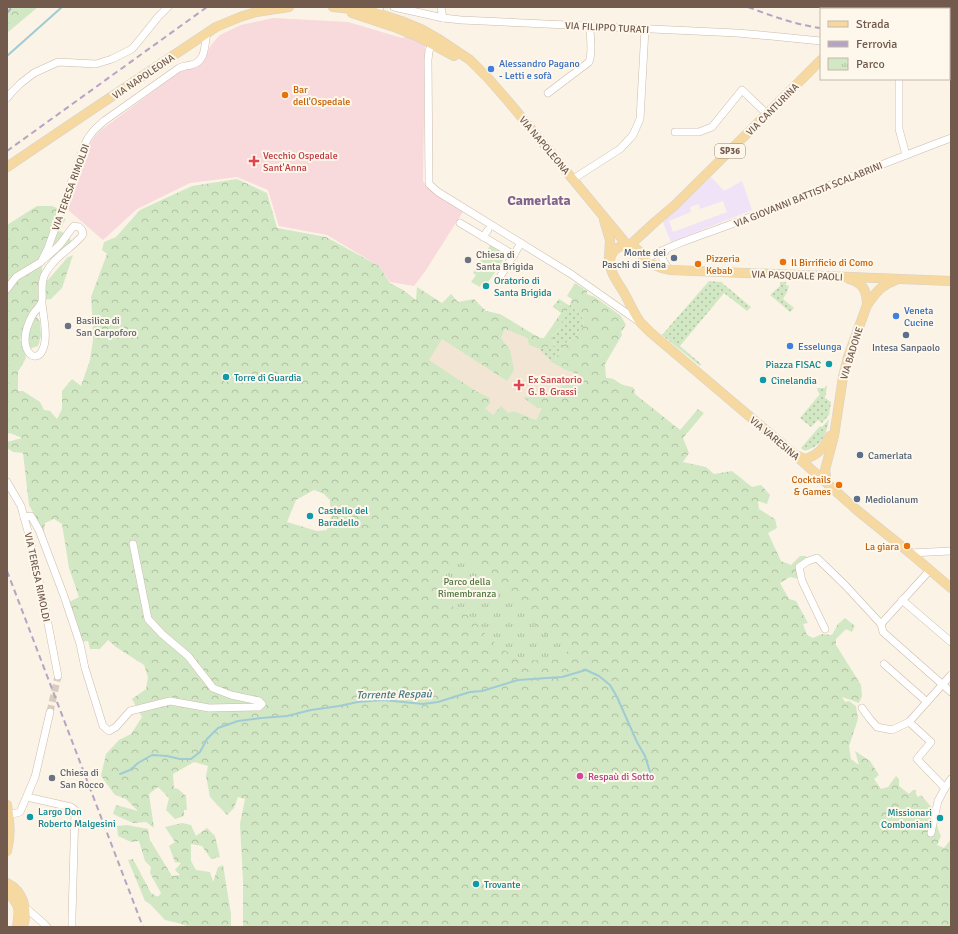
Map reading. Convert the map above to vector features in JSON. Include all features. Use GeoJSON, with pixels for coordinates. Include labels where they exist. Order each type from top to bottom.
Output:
{"type":"FeatureCollection","features":[{"type":"Feature","properties":{"kind":"main road","name":"VIA NAPOLEONA"},"geometry":{"type":"LineString","coordinates":[[7,167],[216,27],[256,12],[289,7]]}},
{"type":"Feature","properties":{"kind":"main road","name":"VIA NAPOLEONA"},"geometry":{"type":"LineString","coordinates":[[333,7],[362,14],[371,11],[395,18],[423,30],[470,60],[487,77],[601,213],[641,253],[644,261]]}},
{"type":"Feature","properties":{"kind":"main road","name":"VIA NAPOLEONA"},"geometry":{"type":"LineString","coordinates":[[333,7],[397,28],[419,37],[456,57],[487,77]]}},
{"type":"Feature","properties":{"kind":"main road","name":"VIA NAPOLEONA"},"geometry":{"type":"LineString","coordinates":[[432,44],[448,45]]}},
{"type":"Feature","properties":{"kind":"main road","name":"VIA CANTURINA"},"geometry":{"type":"LineString","coordinates":[[609,262],[614,251],[624,246],[632,245],[675,205],[820,61]]}},
{"type":"Feature","properties":{"kind":"main road","name":"VIA NAPOLEONA"},"geometry":{"type":"LineString","coordinates":[[601,213],[610,240],[609,262]]}},
{"type":"Feature","properties":{"kind":"main road","name":"VIA PASQUALE PAOLI"},"geometry":{"type":"LineString","coordinates":[[644,261],[671,270],[951,281]]}},
{"type":"Feature","properties":{"kind":"main road","name":"VIA VARESINA"},"geometry":{"type":"LineString","coordinates":[[609,262],[614,275],[641,323],[650,332],[794,454],[858,511],[951,588]]}},
{"type":"Feature","properties":{"kind":"main road"},"geometry":{"type":"LineString","coordinates":[[839,276],[856,281],[861,285],[865,290],[867,305]]}},
{"type":"Feature","properties":{"kind":"main road","name":"VIA BADONE"},"geometry":{"type":"LineString","coordinates":[[827,483],[825,470],[834,436],[845,367],[867,305],[881,288],[901,279]]}},
{"type":"Feature","properties":{"kind":"main road","name":"VIA BADONE"},"geometry":{"type":"LineString","coordinates":[[794,454],[805,459],[822,450],[835,426]]}},
{"type":"Feature","properties":{"kind":"main road"},"geometry":{"type":"LineString","coordinates":[[7,805],[10,831],[7,851]]}},
{"type":"Feature","properties":{"kind":"main road"},"geometry":{"type":"LineString","coordinates":[[7,883],[20,893],[25,907],[23,927]]}},
{"type":"Feature","properties":{"kind":"main road"},"geometry":{"type":"LineString","coordinates":[[7,892],[18,906],[17,927]]}},
{"type":"Feature","properties":{"kind":"street"},"geometry":{"type":"LineString","coordinates":[[7,98],[21,83],[34,73],[58,62],[96,64],[112,59],[132,49],[168,7]]}},
{"type":"Feature","properties":{"kind":"street"},"geometry":{"type":"LineString","coordinates":[[371,11],[380,7]]}},
{"type":"Feature","properties":{"kind":"street","name":"VIA FILIPPO TURATI"},"geometry":{"type":"LineString","coordinates":[[394,7],[443,18],[461,20],[771,36],[820,41]]}},
{"type":"Feature","properties":{"kind":"street"},"geometry":{"type":"LineString","coordinates":[[441,7],[443,18]]}},
{"type":"Feature","properties":{"kind":"street"},"geometry":{"type":"LineString","coordinates":[[548,93],[589,62],[591,58],[590,27]]}},
{"type":"Feature","properties":{"kind":"street"},"geometry":{"type":"LineString","coordinates":[[573,179],[620,150],[633,135],[640,118],[645,29]]}},
{"type":"Feature","properties":{"kind":"street","name":"VIA TERESA RIMOLDI"},"geometry":{"type":"LineString","coordinates":[[41,262],[48,248],[85,144],[90,135],[104,121],[179,68],[200,61],[205,53],[207,33]]}},
{"type":"Feature","properties":{"kind":"street"},"geometry":{"type":"LineString","coordinates":[[432,44],[429,51],[428,60],[428,184],[438,192],[571,274],[641,323]]}},
{"type":"Feature","properties":{"kind":"street"},"geometry":{"type":"LineString","coordinates":[[899,80],[899,129],[906,155]]}},
{"type":"Feature","properties":{"kind":"street"},"geometry":{"type":"LineString","coordinates":[[675,132],[699,132],[712,127],[742,90],[767,114]]}},
{"type":"Feature","properties":{"kind":"street","name":"VIA GIOVANNI BATTISTA SCALABRINI"},"geometry":{"type":"LineString","coordinates":[[644,261],[666,250],[951,138]]}},
{"type":"Feature","properties":{"kind":"street"},"geometry":{"type":"LineString","coordinates":[[460,223],[514,256]]}},
{"type":"Feature","properties":{"kind":"street"},"geometry":{"type":"LineString","coordinates":[[7,289],[16,277],[41,262],[54,251],[74,226],[79,228],[82,230],[83,234],[81,237],[52,263],[42,282],[45,340],[42,352],[33,356],[27,350],[25,336],[31,318],[42,303]]}},
{"type":"Feature","properties":{"kind":"street"},"geometry":{"type":"LineString","coordinates":[[483,237],[488,230]]}},
{"type":"Feature","properties":{"kind":"street"},"geometry":{"type":"LineString","coordinates":[[500,277],[521,244]]}},
{"type":"Feature","properties":{"kind":"street"},"geometry":{"type":"LineString","coordinates":[[666,250],[662,259],[671,270]]}},
{"type":"Feature","properties":{"kind":"street","name":"VIA TERESA RIMOLDI"},"geometry":{"type":"LineString","coordinates":[[7,482],[21,506],[29,535],[58,676]]}},
{"type":"Feature","properties":{"kind":"street"},"geometry":{"type":"LineString","coordinates":[[24,517],[31,516],[39,530],[80,644],[85,668],[103,726],[109,731],[116,727],[130,711],[170,701],[209,708],[258,707],[262,704],[260,701],[231,695],[213,688],[188,656],[162,634],[148,618],[133,544]]}},
{"type":"Feature","properties":{"kind":"street"},"geometry":{"type":"LineString","coordinates":[[910,553],[951,551]]}},
{"type":"Feature","properties":{"kind":"street"},"geometry":{"type":"LineString","coordinates":[[825,629],[802,581],[799,567],[808,561],[818,558],[846,585],[881,624],[883,632],[951,692]]}},
{"type":"Feature","properties":{"kind":"street"},"geometry":{"type":"LineString","coordinates":[[881,624],[930,570]]}},
{"type":"Feature","properties":{"kind":"street"},"geometry":{"type":"LineString","coordinates":[[902,600],[951,642]]}},
{"type":"Feature","properties":{"kind":"street"},"geometry":{"type":"LineString","coordinates":[[884,664],[927,702]]}},
{"type":"Feature","properties":{"kind":"street"},"geometry":{"type":"LineString","coordinates":[[862,708],[878,727],[892,730],[909,722],[951,675]]}},
{"type":"Feature","properties":{"kind":"street"},"geometry":{"type":"LineString","coordinates":[[9,815],[20,812],[35,777],[50,712]]}},
{"type":"Feature","properties":{"kind":"street"},"geometry":{"type":"LineString","coordinates":[[909,722],[931,742],[918,759],[945,788]]}},
{"type":"Feature","properties":{"kind":"street"},"geometry":{"type":"LineString","coordinates":[[931,833],[938,801],[951,779]]}},
{"type":"Feature","properties":{"kind":"street"},"geometry":{"type":"LineString","coordinates":[[27,797],[71,807],[75,810],[72,927]]}},
{"type":"Feature","properties":{"kind":"street"},"geometry":{"type":"LineString","coordinates":[[25,907],[40,919],[47,927]]}},
{"type":"Feature","properties":{"kind":"shaded area","name":"Vecchio Ospedale Sant'Anna"},"geometry":{"type":"Polygon","coordinates":[[[273,18],[348,22],[402,38],[409,36],[425,45],[423,181],[427,186],[464,210],[426,270],[414,286],[390,282],[379,266],[327,235],[279,226],[268,190],[237,177],[190,183],[137,209],[103,240],[67,209],[91,142],[101,130],[181,71],[197,67],[205,59],[211,45],[220,35],[241,25],[273,18]]]}},
{"type":"Feature","properties":{"kind":"shaded area"},"geometry":{"type":"Polygon","coordinates":[[[711,177],[724,191],[742,181],[752,210],[671,242],[663,222],[711,177]],[[723,201],[700,209],[699,204],[690,207],[691,212],[669,221],[673,232],[727,212],[723,201]]]}},
{"type":"Feature","properties":{"kind":"shaded area"},"geometry":{"type":"Polygon","coordinates":[[[505,329],[527,338],[529,345],[539,349],[553,363],[565,370],[579,374],[585,383],[578,387],[563,383],[556,394],[549,396],[523,397],[542,408],[536,420],[514,411],[493,415],[484,408],[490,398],[476,391],[428,360],[442,339],[510,350],[501,338],[505,329]]]}},
{"type":"Feature","properties":{"kind":"green space"},"geometry":{"type":"Polygon","coordinates":[[[7,7],[38,7],[7,33],[7,7]]]}},
{"type":"Feature","properties":{"kind":"green space"},"geometry":{"type":"Polygon","coordinates":[[[237,179],[267,193],[277,228],[326,237],[379,266],[390,283],[403,290],[416,300],[417,287],[442,303],[451,294],[458,302],[474,299],[486,311],[500,314],[541,338],[544,338],[561,313],[553,307],[562,304],[567,309],[560,328],[552,336],[555,346],[539,349],[529,345],[527,338],[505,329],[501,338],[510,350],[514,370],[507,381],[442,339],[429,360],[476,391],[490,398],[490,404],[485,408],[493,415],[501,406],[508,413],[514,411],[536,420],[542,408],[537,408],[523,397],[549,396],[556,394],[563,383],[570,380],[578,387],[584,383],[579,374],[565,370],[553,363],[564,344],[574,338],[584,325],[582,316],[570,304],[572,299],[567,296],[575,283],[587,291],[587,294],[595,297],[621,316],[626,325],[621,332],[622,335],[605,364],[606,378],[613,379],[621,384],[634,388],[635,394],[680,430],[698,409],[704,413],[683,438],[689,453],[683,462],[706,467],[714,474],[732,471],[752,487],[761,485],[770,495],[767,504],[758,501],[759,509],[775,519],[777,528],[768,533],[781,561],[791,565],[800,556],[806,556],[808,560],[801,568],[799,579],[790,577],[780,583],[789,599],[796,601],[808,623],[803,624],[807,635],[813,638],[822,634],[832,635],[838,624],[845,618],[855,626],[852,632],[846,629],[836,639],[836,645],[861,685],[862,696],[859,703],[842,697],[845,702],[849,701],[856,706],[858,719],[849,746],[851,759],[859,765],[855,751],[870,761],[879,775],[874,779],[881,789],[888,787],[896,776],[899,779],[899,786],[909,794],[913,790],[916,790],[918,797],[921,795],[934,810],[936,824],[941,836],[937,845],[944,848],[951,839],[951,927],[243,927],[243,880],[240,824],[245,799],[238,797],[234,808],[227,815],[210,797],[206,776],[208,766],[194,762],[173,774],[174,788],[178,789],[186,796],[187,810],[184,810],[184,816],[175,819],[166,810],[169,798],[158,787],[149,794],[154,828],[146,822],[133,823],[113,814],[116,805],[138,811],[126,799],[115,795],[101,776],[106,754],[119,740],[131,734],[142,717],[132,699],[146,689],[148,677],[144,665],[108,640],[100,649],[90,649],[88,641],[81,642],[67,603],[79,597],[69,568],[62,524],[54,519],[45,523],[44,532],[29,505],[23,453],[13,452],[7,448],[7,442],[22,438],[10,433],[7,434],[7,225],[37,206],[52,206],[64,211],[65,220],[60,231],[66,234],[72,242],[63,252],[59,251],[52,243],[42,267],[42,278],[48,280],[67,258],[73,255],[62,288],[51,299],[40,300],[40,309],[36,317],[40,321],[41,336],[38,346],[29,349],[27,338],[20,339],[26,358],[18,372],[18,391],[23,391],[40,402],[44,410],[50,411],[57,419],[62,409],[62,391],[72,379],[81,386],[90,360],[93,340],[91,297],[107,254],[102,250],[104,242],[116,237],[140,210],[192,186],[237,179]],[[314,490],[296,500],[287,522],[317,531],[327,530],[333,510],[330,505],[330,500],[324,494],[314,490]]]}},
{"type":"Feature","properties":{"kind":"green space"},"geometry":{"type":"Polygon","coordinates":[[[491,244],[507,255],[486,285],[482,283],[480,287],[471,282],[476,275],[473,273],[491,244]]]}},
{"type":"Feature","properties":{"kind":"green space"},"geometry":{"type":"Polygon","coordinates":[[[709,281],[721,282],[751,307],[747,311],[724,293],[680,346],[701,364],[700,366],[662,335],[709,281]]]}},
{"type":"Feature","properties":{"kind":"green space"},"geometry":{"type":"Polygon","coordinates":[[[780,282],[786,282],[786,285],[789,286],[783,299],[794,308],[790,312],[770,295],[780,286],[780,282]]]}},
{"type":"Feature","properties":{"kind":"green space"},"geometry":{"type":"Polygon","coordinates":[[[559,299],[570,306],[570,304],[582,316],[584,325],[574,338],[564,344],[553,363],[539,349],[555,345],[552,336],[560,328],[562,304],[553,307],[559,299]]]}},
{"type":"Feature","properties":{"kind":"green space"},"geometry":{"type":"Polygon","coordinates":[[[827,386],[825,398],[831,402],[829,415],[822,423],[818,420],[811,427],[800,418],[820,394],[817,388],[824,388],[827,386]]]}},
{"type":"Feature","properties":{"kind":"green space"},"geometry":{"type":"Polygon","coordinates":[[[829,419],[826,433],[821,441],[814,447],[807,450],[801,448],[820,426],[822,427],[829,419]]]}},
{"type":"Feature","properties":{"kind":"green space","name":"Parco della Rimembranza"},"geometry":{"type":"Polygon","coordinates":[[[463,557],[478,566],[493,578],[514,598],[537,628],[569,649],[562,657],[553,660],[529,660],[518,657],[496,644],[467,614],[443,602],[440,594],[441,585],[452,564],[463,557]]]}},
{"type":"Feature","properties":{"kind":"green space"},"geometry":{"type":"Polygon","coordinates":[[[182,823],[191,825],[196,836],[207,828],[215,836],[220,857],[211,859],[202,846],[191,844],[191,861],[196,870],[210,872],[213,882],[218,867],[223,865],[231,914],[231,927],[190,927],[165,920],[150,904],[145,901],[128,860],[133,859],[151,893],[158,897],[161,893],[150,873],[151,867],[145,861],[139,841],[131,842],[118,836],[117,826],[127,825],[148,829],[150,840],[172,876],[180,875],[175,870],[181,863],[175,862],[169,846],[175,842],[165,827],[182,823]]]}},
{"type":"Feature","properties":{"kind":"waterway"},"geometry":{"type":"LineString","coordinates":[[7,56],[62,7]]}},
{"type":"Feature","properties":{"kind":"waterway","name":"Torrente Respaù"},"geometry":{"type":"LineString","coordinates":[[120,774],[130,770],[138,763],[152,755],[191,759],[200,752],[207,739],[218,728],[238,721],[287,716],[311,710],[358,702],[383,700],[423,704],[438,702],[518,680],[562,677],[586,670],[599,676],[610,685],[645,756],[650,772]]}},
{"type":"Feature","properties":{"kind":"tunnel"},"geometry":{"type":"LineString","coordinates":[[50,712],[58,676]]}},
{"type":"Feature","properties":{"kind":"railway"},"geometry":{"type":"LineString","coordinates":[[7,13],[12,7]]}},
{"type":"Feature","properties":{"kind":"railway"},"geometry":{"type":"LineString","coordinates":[[7,151],[207,7]]}},
{"type":"Feature","properties":{"kind":"railway"},"geometry":{"type":"LineString","coordinates":[[748,7],[775,17],[820,28]]}},
{"type":"Feature","properties":{"kind":"railway"},"geometry":{"type":"LineString","coordinates":[[7,571],[143,927]]}},
{"type":"Feature","properties":{"kind":"place","name":"Alessandro Pagano - Letti e sofà"},"geometry":{"type":"Point","coordinates":[491,69]}},
{"type":"Feature","properties":{"kind":"place","name":"Bar dell'Ospedale"},"geometry":{"type":"Point","coordinates":[285,95]}},
{"type":"Feature","properties":{"kind":"place","name":"Vecchio Ospedale Sant'Anna"},"geometry":{"type":"Point","coordinates":[254,161]}},
{"type":"Feature","properties":{"kind":"place","name":"Monte dei Paschi di Siena"},"geometry":{"type":"Point","coordinates":[674,258]}},
{"type":"Feature","properties":{"kind":"place","name":"Chiesa di Santa Brigida"},"geometry":{"type":"Point","coordinates":[468,260]}},
{"type":"Feature","properties":{"kind":"place","name":"Il Birrificio di Como"},"geometry":{"type":"Point","coordinates":[783,262]}},
{"type":"Feature","properties":{"kind":"place","name":"Pizzeria Kebab"},"geometry":{"type":"Point","coordinates":[698,264]}},
{"type":"Feature","properties":{"kind":"place","name":"Oratorio di Santa Brigida"},"geometry":{"type":"Point","coordinates":[486,286]}},
{"type":"Feature","properties":{"kind":"place","name":"Veneta Cucine"},"geometry":{"type":"Point","coordinates":[896,316]}},
{"type":"Feature","properties":{"kind":"place","name":"Basilica di San Carpoforo"},"geometry":{"type":"Point","coordinates":[68,326]}},
{"type":"Feature","properties":{"kind":"place","name":"Intesa Sanpaolo"},"geometry":{"type":"Point","coordinates":[906,335]}},
{"type":"Feature","properties":{"kind":"place","name":"Esselunga"},"geometry":{"type":"Point","coordinates":[790,346]}},
{"type":"Feature","properties":{"kind":"place","name":"Piazza FISAC"},"geometry":{"type":"Point","coordinates":[829,364]}},
{"type":"Feature","properties":{"kind":"place","name":"Torre di Guardia"},"geometry":{"type":"Point","coordinates":[226,377]}},
{"type":"Feature","properties":{"kind":"place","name":"Cinelandia"},"geometry":{"type":"Point","coordinates":[763,380]}},
{"type":"Feature","properties":{"kind":"place","name":"Ex Sanatorio G. B. Grassi"},"geometry":{"type":"Point","coordinates":[519,385]}},
{"type":"Feature","properties":{"kind":"place","name":"Camerlata"},"geometry":{"type":"Point","coordinates":[860,455]}},
{"type":"Feature","properties":{"kind":"place","name":"Cocktails & Games"},"geometry":{"type":"Point","coordinates":[839,485]}},
{"type":"Feature","properties":{"kind":"place","name":"Mediolanum"},"geometry":{"type":"Point","coordinates":[857,499]}},
{"type":"Feature","properties":{"kind":"place","name":"Castello del Baradello"},"geometry":{"type":"Point","coordinates":[310,516]}},
{"type":"Feature","properties":{"kind":"place","name":"La giara"},"geometry":{"type":"Point","coordinates":[907,546]}},
{"type":"Feature","properties":{"kind":"place","name":"Respaù di Sotto"},"geometry":{"type":"Point","coordinates":[580,776]}},
{"type":"Feature","properties":{"kind":"place","name":"Chiesa di San Rocco"},"geometry":{"type":"Point","coordinates":[52,778]}},
{"type":"Feature","properties":{"kind":"place","name":"Largo Don Roberto Malgesini"},"geometry":{"type":"Point","coordinates":[30,817]}},
{"type":"Feature","properties":{"kind":"place","name":"Missionari Comboniani"},"geometry":{"type":"Point","coordinates":[940,818]}},
{"type":"Feature","properties":{"kind":"place","name":"Trovante"},"geometry":{"type":"Point","coordinates":[476,884]}},
{"type":"Feature","properties":{"kind":"district","name":"Camerlata"},"geometry":{"type":"Point","coordinates":[539,200]}}]}
